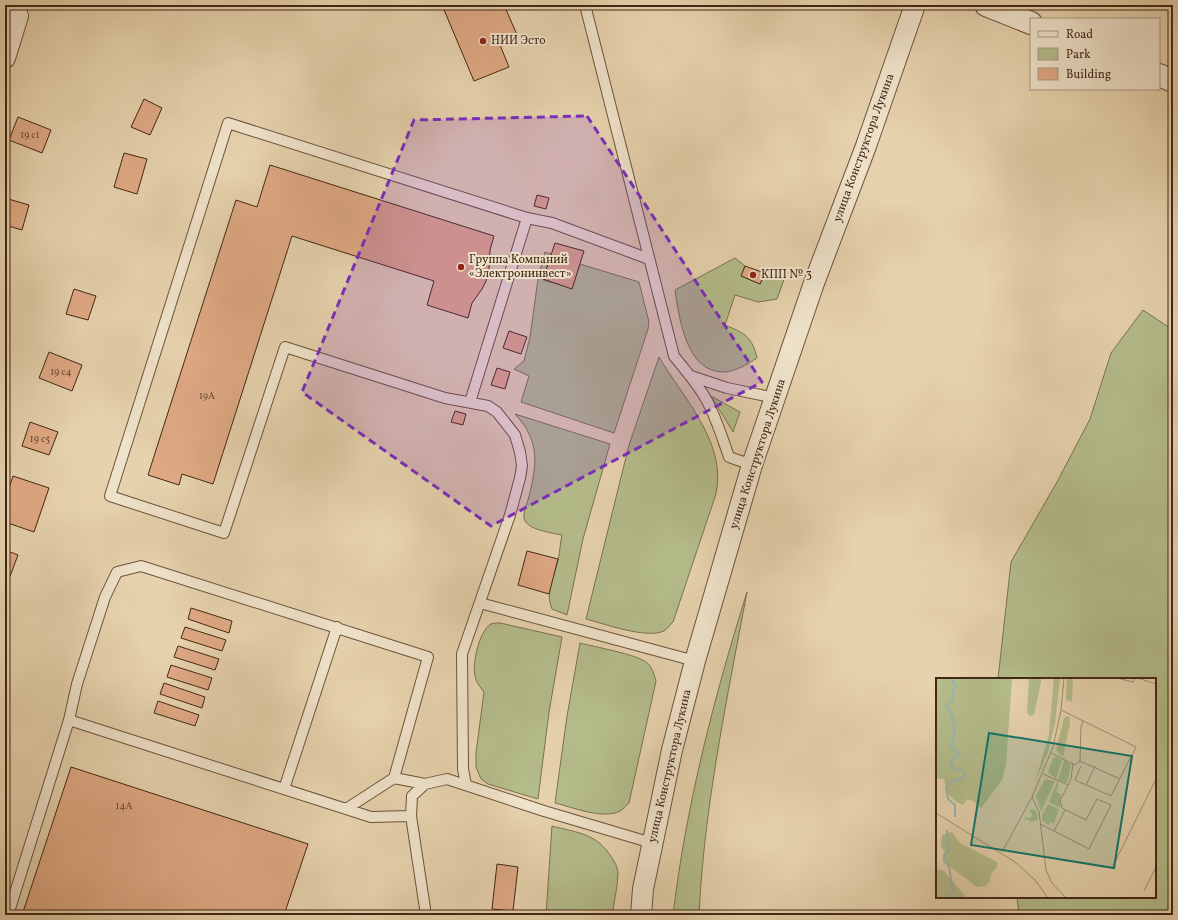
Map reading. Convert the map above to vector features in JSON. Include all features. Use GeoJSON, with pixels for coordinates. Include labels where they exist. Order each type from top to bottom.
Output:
{"type":"FeatureCollection","features":[{"type":"Feature","properties":{"kind":"street","name":"улица Конструктора Лукина"},"geometry":{"type":"LineString","coordinates":[[641,915],[652,843],[672,750],[695,661],[752,465],[814,283],[866,146],[915,5]]}},
{"type":"Feature","properties":{"kind":"street"},"geometry":{"type":"LineString","coordinates":[[986,5],[1030,23]]}},
{"type":"Feature","properties":{"kind":"street"},"geometry":{"type":"LineString","coordinates":[[5,58],[18,16]]}},
{"type":"Feature","properties":{"kind":"street"},"geometry":{"type":"LineString","coordinates":[[1160,76],[1173,81]]}},
{"type":"Feature","properties":{"kind":"lane"},"geometry":{"type":"LineString","coordinates":[[585,5],[674,356],[691,376],[705,398],[718,425],[729,457],[752,465]]}},
{"type":"Feature","properties":{"kind":"lane"},"geometry":{"type":"LineString","coordinates":[[466,785],[463,769],[462,654],[510,515],[522,466],[515,435],[497,412],[488,406],[446,398],[285,347],[224,533],[110,496],[228,123],[527,218],[552,223],[649,259]]}},
{"type":"Feature","properties":{"kind":"lane"},"geometry":{"type":"LineString","coordinates":[[470,402],[527,218]]}},
{"type":"Feature","properties":{"kind":"lane"},"geometry":{"type":"LineString","coordinates":[[691,376],[727,388],[775,398]]}},
{"type":"Feature","properties":{"kind":"lane"},"geometry":{"type":"LineString","coordinates":[[8,915],[69,720],[77,684],[105,596],[117,572],[141,566],[428,657],[394,778],[346,809]]}},
{"type":"Feature","properties":{"kind":"lane"},"geometry":{"type":"LineString","coordinates":[[480,603],[695,661]]}},
{"type":"Feature","properties":{"kind":"lane"},"geometry":{"type":"LineString","coordinates":[[284,789],[337,627]]}},
{"type":"Feature","properties":{"kind":"lane"},"geometry":{"type":"LineString","coordinates":[[69,720],[371,817],[411,816]]}},
{"type":"Feature","properties":{"kind":"lane"},"geometry":{"type":"LineString","coordinates":[[394,778],[425,784],[447,779],[544,811],[652,843]]}},
{"type":"Feature","properties":{"kind":"lane"},"geometry":{"type":"LineString","coordinates":[[425,784],[412,796],[411,816],[426,915]]}},
{"type":"Feature","properties":{"kind":"highlighted area"},"geometry":{"type":"Polygon","coordinates":[[[587,116],[762,382],[491,526],[302,392],[414,120],[587,116]]]}},
{"type":"Feature","properties":{"kind":"green space"},"geometry":{"type":"Polygon","coordinates":[[[545,252],[551,254],[543,280],[572,288],[580,264],[639,282],[649,322],[648,329],[614,433],[521,402],[529,376],[514,369],[524,361],[530,337],[538,279],[545,252]]]}},
{"type":"Feature","properties":{"kind":"green space"},"geometry":{"type":"Polygon","coordinates":[[[735,258],[745,266],[741,276],[760,284],[765,273],[773,270],[786,274],[777,299],[758,302],[735,295],[725,325],[742,333],[750,340],[757,358],[737,369],[728,372],[710,370],[700,363],[687,341],[682,328],[675,290],[735,258]]]}},
{"type":"Feature","properties":{"kind":"green space"},"geometry":{"type":"Polygon","coordinates":[[[1143,310],[1173,330],[1173,915],[1019,915],[1017,898],[1156,898],[1156,678],[998,678],[1011,562],[1057,482],[1090,419],[1111,353],[1143,310]]]}},
{"type":"Feature","properties":{"kind":"green space"},"geometry":{"type":"Polygon","coordinates":[[[659,357],[701,421],[715,456],[718,475],[716,494],[673,622],[664,631],[647,633],[625,630],[586,619],[629,445],[659,357]]]}},
{"type":"Feature","properties":{"kind":"green space"},"geometry":{"type":"Polygon","coordinates":[[[711,396],[740,412],[733,432],[711,396]]]}},
{"type":"Feature","properties":{"kind":"green space"},"geometry":{"type":"Polygon","coordinates":[[[515,414],[610,444],[583,539],[567,615],[552,609],[549,597],[559,557],[562,535],[531,527],[524,519],[535,465],[535,454],[529,434],[515,414]]]}},
{"type":"Feature","properties":{"kind":"green space"},"geometry":{"type":"Polygon","coordinates":[[[747,592],[717,753],[706,834],[699,915],[673,915],[685,833],[702,752],[723,672],[747,592]]]}},
{"type":"Feature","properties":{"kind":"green space"},"geometry":{"type":"Polygon","coordinates":[[[500,623],[562,637],[549,712],[538,799],[488,784],[481,779],[476,767],[476,753],[484,692],[478,684],[474,671],[477,648],[483,633],[487,628],[492,624],[500,623]]]}},
{"type":"Feature","properties":{"kind":"green space"},"geometry":{"type":"Polygon","coordinates":[[[580,643],[641,659],[650,666],[656,681],[629,803],[621,810],[613,813],[605,814],[588,812],[555,803],[567,716],[580,643]]]}},
{"type":"Feature","properties":{"kind":"green space"},"geometry":{"type":"Polygon","coordinates":[[[552,826],[586,835],[600,843],[613,860],[618,872],[617,888],[612,915],[546,915],[552,826]]]}},
{"type":"Feature","properties":{"kind":"building","name":"НИИ Эсто"},"geometry":{"type":"Polygon","coordinates":[[[442,5],[504,5],[518,37],[500,45],[509,67],[474,81],[442,5]]]}},
{"type":"Feature","properties":{"kind":"building"},"geometry":{"type":"Polygon","coordinates":[[[144,99],[162,108],[150,135],[131,127],[144,99]]]}},
{"type":"Feature","properties":{"kind":"building"},"geometry":{"type":"Polygon","coordinates":[[[18,117],[51,130],[42,153],[9,140],[18,117]]]}},
{"type":"Feature","properties":{"kind":"building"},"geometry":{"type":"Polygon","coordinates":[[[124,153],[147,159],[137,194],[114,187],[124,153]]]}},
{"type":"Feature","properties":{"kind":"building"},"geometry":{"type":"Polygon","coordinates":[[[270,165],[494,236],[490,250],[489,270],[486,281],[472,303],[468,318],[427,305],[434,281],[292,236],[213,484],[182,474],[179,485],[148,475],[236,200],[257,207],[270,165]]]}},
{"type":"Feature","properties":{"kind":"building"},"geometry":{"type":"Polygon","coordinates":[[[537,195],[549,198],[546,209],[534,206],[537,195]]]}},
{"type":"Feature","properties":{"kind":"building"},"geometry":{"type":"Polygon","coordinates":[[[5,198],[29,205],[22,230],[5,225],[5,198]]]}},
{"type":"Feature","properties":{"kind":"building"},"geometry":{"type":"Polygon","coordinates":[[[555,243],[584,251],[572,289],[543,279],[555,243]]]}},
{"type":"Feature","properties":{"kind":"building","name":"КПП № 3"},"geometry":{"type":"Polygon","coordinates":[[[745,266],[765,273],[760,284],[741,276],[745,266]]]}},
{"type":"Feature","properties":{"kind":"building"},"geometry":{"type":"Polygon","coordinates":[[[74,289],[96,296],[88,320],[66,314],[74,289]]]}},
{"type":"Feature","properties":{"kind":"building"},"geometry":{"type":"Polygon","coordinates":[[[509,331],[527,337],[521,354],[503,348],[509,331]]]}},
{"type":"Feature","properties":{"kind":"building"},"geometry":{"type":"Polygon","coordinates":[[[49,352],[82,365],[72,391],[39,378],[49,352]]]}},
{"type":"Feature","properties":{"kind":"building"},"geometry":{"type":"Polygon","coordinates":[[[497,368],[510,372],[505,389],[491,385],[497,368]]]}},
{"type":"Feature","properties":{"kind":"building"},"geometry":{"type":"Polygon","coordinates":[[[455,411],[466,414],[463,425],[451,422],[455,411]]]}},
{"type":"Feature","properties":{"kind":"building"},"geometry":{"type":"Polygon","coordinates":[[[30,422],[58,432],[49,455],[22,446],[30,422]]]}},
{"type":"Feature","properties":{"kind":"building"},"geometry":{"type":"Polygon","coordinates":[[[13,476],[49,488],[34,532],[5,522],[5,500],[13,476]]]}},
{"type":"Feature","properties":{"kind":"building"},"geometry":{"type":"Polygon","coordinates":[[[5,550],[18,555],[6,587],[5,587],[5,550]]]}},
{"type":"Feature","properties":{"kind":"building"},"geometry":{"type":"Polygon","coordinates":[[[527,551],[558,559],[549,594],[518,585],[527,551]]]}},
{"type":"Feature","properties":{"kind":"building"},"geometry":{"type":"Polygon","coordinates":[[[191,608],[232,621],[229,633],[188,619],[191,608]]]}},
{"type":"Feature","properties":{"kind":"building"},"geometry":{"type":"Polygon","coordinates":[[[185,627],[226,640],[222,651],[181,638],[185,627]]]}},
{"type":"Feature","properties":{"kind":"building"},"geometry":{"type":"Polygon","coordinates":[[[178,646],[219,659],[215,670],[174,657],[178,646]]]}},
{"type":"Feature","properties":{"kind":"building"},"geometry":{"type":"Polygon","coordinates":[[[171,665],[212,678],[208,690],[167,677],[171,665]]]}},
{"type":"Feature","properties":{"kind":"building"},"geometry":{"type":"Polygon","coordinates":[[[164,683],[205,697],[202,708],[160,694],[164,683]]]}},
{"type":"Feature","properties":{"kind":"building"},"geometry":{"type":"Polygon","coordinates":[[[158,701],[199,715],[195,726],[154,713],[158,701]]]}},
{"type":"Feature","properties":{"kind":"building"},"geometry":{"type":"Polygon","coordinates":[[[71,767],[308,844],[284,915],[22,915],[71,767]]]}},
{"type":"Feature","properties":{"kind":"building"},"geometry":{"type":"Polygon","coordinates":[[[497,864],[518,867],[513,911],[492,909],[497,864]]]}},
{"type":"Feature","properties":{"kind":"place","name":"НИИ Эсто"},"geometry":{"type":"Point","coordinates":[483,41]}},
{"type":"Feature","properties":{"kind":"place","name":"Группа Компаний «Электронинвест»"},"geometry":{"type":"Point","coordinates":[461,267]}},
{"type":"Feature","properties":{"kind":"place","name":"КПП № 3"},"geometry":{"type":"Point","coordinates":[753,275]}}]}
